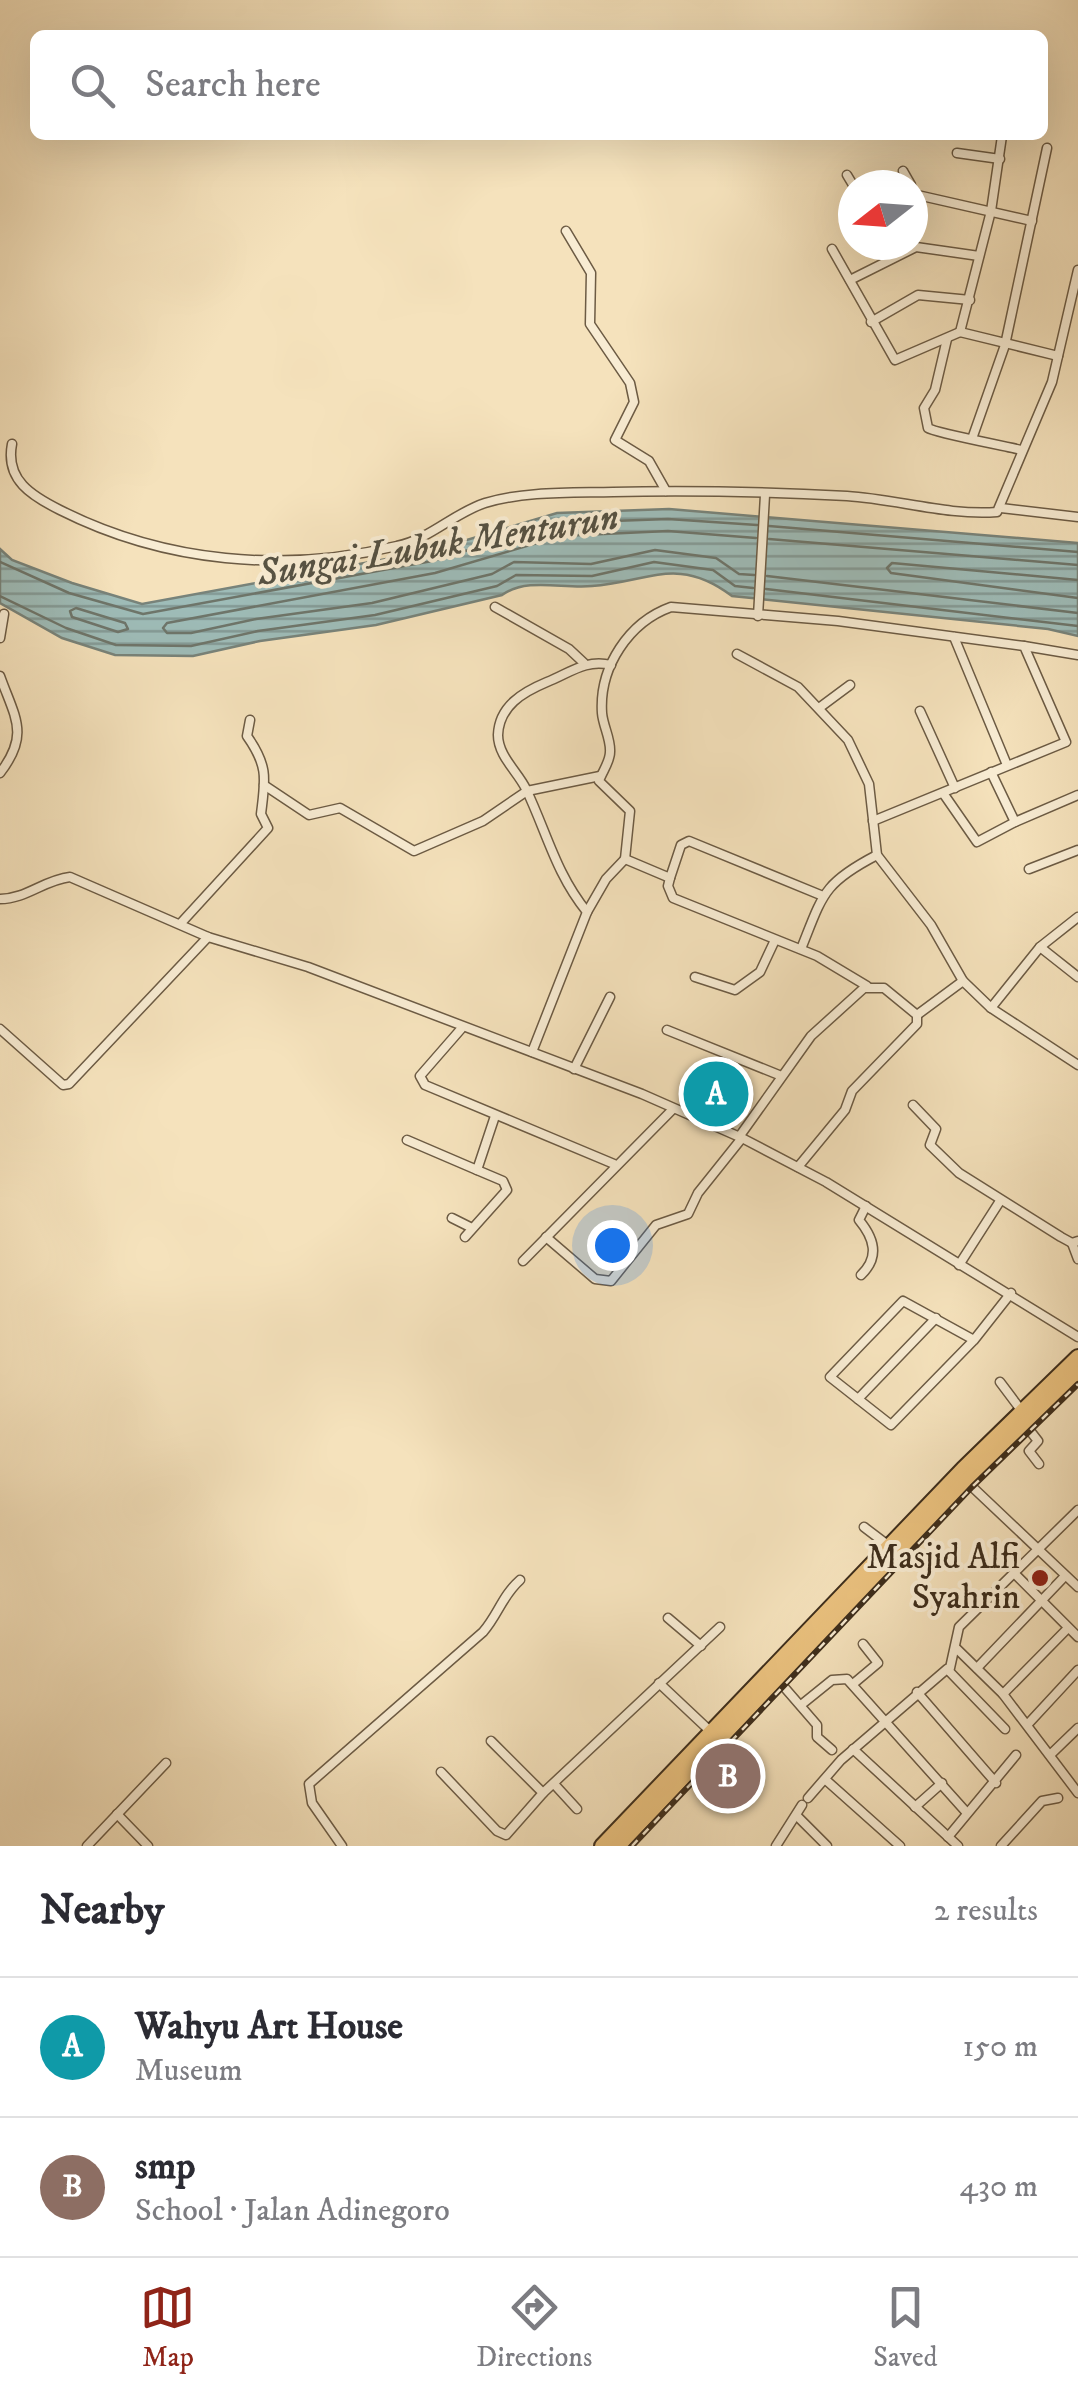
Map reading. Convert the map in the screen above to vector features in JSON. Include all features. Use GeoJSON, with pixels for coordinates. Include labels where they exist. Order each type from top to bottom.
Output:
{"type":"FeatureCollection","features":[{"type":"Feature","properties":{"kind":"highway"},"geometry":{"type":"LineString","coordinates":[[618,1846],[632,1838],[778,1680],[889,1546],[1078,1358]]}},
{"type":"Feature","properties":{"kind":"highway"},"geometry":{"type":"LineString","coordinates":[[822,1624],[966,1481],[1022,1416],[1078,1373]]}},
{"type":"Feature","properties":{"kind":"highway"},"geometry":{"type":"LineString","coordinates":[[602,1846],[710,1731],[808,1640]]}},
{"type":"Feature","properties":{"kind":"street"},"geometry":{"type":"LineString","coordinates":[[960,332],[991,211],[1002,140]]}},
{"type":"Feature","properties":{"kind":"street"},"geometry":{"type":"LineString","coordinates":[[973,436],[1005,345],[1047,148]]}},
{"type":"Feature","properties":{"kind":"street"},"geometry":{"type":"LineString","coordinates":[[957,153],[1000,159]]}},
{"type":"Feature","properties":{"kind":"street"},"geometry":{"type":"LineString","coordinates":[[928,194],[1032,221]]}},
{"type":"Feature","properties":{"kind":"street"},"geometry":{"type":"LineString","coordinates":[[566,231],[591,273],[590,324],[630,383],[634,402],[615,440],[649,461],[666,491]]}},
{"type":"Feature","properties":{"kind":"street"},"geometry":{"type":"LineString","coordinates":[[832,248],[890,356],[898,361],[960,332],[1058,356]]}},
{"type":"Feature","properties":{"kind":"street"},"geometry":{"type":"LineString","coordinates":[[928,249],[979,256]]}},
{"type":"Feature","properties":{"kind":"street"},"geometry":{"type":"LineString","coordinates":[[850,280],[888,260]]}},
{"type":"Feature","properties":{"kind":"street"},"geometry":{"type":"LineString","coordinates":[[1001,508],[1038,418],[1058,356],[1078,270]]}},
{"type":"Feature","properties":{"kind":"street"},"geometry":{"type":"LineString","coordinates":[[871,322],[918,295],[970,300]]}},
{"type":"Feature","properties":{"kind":"street"},"geometry":{"type":"LineString","coordinates":[[948,338],[945,358],[923,418],[936,434],[973,436],[1022,450]]}},
{"type":"Feature","properties":{"kind":"street"},"geometry":{"type":"LineString","coordinates":[[12,444],[11,458],[21,487],[88,524],[168,549],[271,564],[306,563],[398,546],[436,532],[486,503],[566,494],[666,491],[765,499],[848,496],[990,512],[1001,508],[1078,517]]}},
{"type":"Feature","properties":{"kind":"street"},"geometry":{"type":"LineString","coordinates":[[758,612],[765,499]]}},
{"type":"Feature","properties":{"kind":"street"},"geometry":{"type":"LineString","coordinates":[[496,607],[569,649],[584,664]]}},
{"type":"Feature","properties":{"kind":"street"},"geometry":{"type":"LineString","coordinates":[[532,1052],[587,912],[606,878],[626,859],[631,813],[600,786],[610,752],[602,703],[611,665],[637,625],[649,614],[671,607],[758,612],[1078,655]]}},
{"type":"Feature","properties":{"kind":"street"},"geometry":{"type":"LineString","coordinates":[[0,638],[4,614]]}},
{"type":"Feature","properties":{"kind":"street"},"geometry":{"type":"LineString","coordinates":[[954,637],[1006,766]]}},
{"type":"Feature","properties":{"kind":"street"},"geometry":{"type":"LineString","coordinates":[[1024,646],[1066,742]]}},
{"type":"Feature","properties":{"kind":"street"},"geometry":{"type":"LineString","coordinates":[[737,654],[798,687],[860,761],[877,855],[931,925],[963,981],[991,1008],[1078,1066]]}},
{"type":"Feature","properties":{"kind":"street"},"geometry":{"type":"LineString","coordinates":[[587,912],[558,872],[527,791],[500,746],[503,716],[527,690],[584,664],[611,665]]}},
{"type":"Feature","properties":{"kind":"street"},"geometry":{"type":"LineString","coordinates":[[0,676],[20,734],[18,746],[0,773]]}},
{"type":"Feature","properties":{"kind":"street"},"geometry":{"type":"LineString","coordinates":[[819,708],[850,685]]}},
{"type":"Feature","properties":{"kind":"street"},"geometry":{"type":"LineString","coordinates":[[920,712],[955,788]]}},
{"type":"Feature","properties":{"kind":"street"},"geometry":{"type":"LineString","coordinates":[[181,923],[268,828],[262,814],[268,792],[262,757],[248,739],[250,720]]}},
{"type":"Feature","properties":{"kind":"street"},"geometry":{"type":"LineString","coordinates":[[873,820],[1078,737]]}},
{"type":"Feature","properties":{"kind":"street"},"geometry":{"type":"LineString","coordinates":[[991,772],[1015,822]]}},
{"type":"Feature","properties":{"kind":"street"},"geometry":{"type":"LineString","coordinates":[[264,785],[308,814],[345,810],[414,852],[483,821],[527,791],[600,776]]}},
{"type":"Feature","properties":{"kind":"street"},"geometry":{"type":"LineString","coordinates":[[943,793],[977,842],[1078,794]]}},
{"type":"Feature","properties":{"kind":"street"},"geometry":{"type":"LineString","coordinates":[[822,896],[689,841],[681,845],[668,886],[674,898],[801,949],[859,977],[868,986],[890,992],[917,1016]]}},
{"type":"Feature","properties":{"kind":"street"},"geometry":{"type":"LineString","coordinates":[[1029,870],[1078,850]]}},
{"type":"Feature","properties":{"kind":"street"},"geometry":{"type":"LineString","coordinates":[[801,949],[822,896],[840,874],[877,855]]}},
{"type":"Feature","properties":{"kind":"street"},"geometry":{"type":"LineString","coordinates":[[626,859],[670,878]]}},
{"type":"Feature","properties":{"kind":"street"},"geometry":{"type":"LineString","coordinates":[[0,899],[33,891],[51,879],[70,877],[208,938],[308,967],[673,1108],[798,1167],[1078,1336]]}},
{"type":"Feature","properties":{"kind":"street"},"geometry":{"type":"LineString","coordinates":[[991,1008],[1040,947],[1078,918]]}},
{"type":"Feature","properties":{"kind":"street"},"geometry":{"type":"LineString","coordinates":[[0,1029],[63,1085],[69,1084],[208,938]]}},
{"type":"Feature","properties":{"kind":"street"},"geometry":{"type":"LineString","coordinates":[[695,977],[735,990],[760,972],[774,940]]}},
{"type":"Feature","properties":{"kind":"street"},"geometry":{"type":"LineString","coordinates":[[1040,947],[1078,978]]}},
{"type":"Feature","properties":{"kind":"street"},"geometry":{"type":"LineString","coordinates":[[798,1167],[840,1117],[852,1091],[916,1026],[917,1016],[963,981]]}},
{"type":"Feature","properties":{"kind":"street"},"geometry":{"type":"LineString","coordinates":[[546,1237],[595,1279],[611,1281],[656,1225],[688,1214],[779,1076],[829,1018],[868,986]]}},
{"type":"Feature","properties":{"kind":"street"},"geometry":{"type":"LineString","coordinates":[[574,1069],[610,998]]}},
{"type":"Feature","properties":{"kind":"street"},"geometry":{"type":"LineString","coordinates":[[461,1029],[420,1076],[421,1081],[614,1164]]}},
{"type":"Feature","properties":{"kind":"street"},"geometry":{"type":"LineString","coordinates":[[666,1030],[779,1076]]}},
{"type":"Feature","properties":{"kind":"street"},"geometry":{"type":"LineString","coordinates":[[913,1105],[936,1129],[930,1145],[935,1153],[1000,1200],[1075,1242],[1078,1259]]}},
{"type":"Feature","properties":{"kind":"street"},"geometry":{"type":"LineString","coordinates":[[523,1261],[673,1108]]}},
{"type":"Feature","properties":{"kind":"street"},"geometry":{"type":"LineString","coordinates":[[477,1170],[495,1116]]}},
{"type":"Feature","properties":{"kind":"street"},"geometry":{"type":"LineString","coordinates":[[407,1140],[508,1186],[465,1238]]}},
{"type":"Feature","properties":{"kind":"street"},"geometry":{"type":"LineString","coordinates":[[960,1264],[1000,1200]]}},
{"type":"Feature","properties":{"kind":"street"},"geometry":{"type":"LineString","coordinates":[[862,1274],[874,1257],[874,1246],[859,1220],[866,1206]]}},
{"type":"Feature","properties":{"kind":"street"},"geometry":{"type":"LineString","coordinates":[[452,1218],[472,1228]]}},
{"type":"Feature","properties":{"kind":"street"},"geometry":{"type":"LineString","coordinates":[[974,1340],[904,1301],[830,1375],[890,1425],[974,1340],[1011,1293]]}},
{"type":"Feature","properties":{"kind":"street"},"geometry":{"type":"LineString","coordinates":[[858,1399],[936,1318]]}},
{"type":"Feature","properties":{"kind":"street"},"geometry":{"type":"LineString","coordinates":[[1000,1382],[1038,1440],[1029,1451],[1039,1464]]}},
{"type":"Feature","properties":{"kind":"street"},"geometry":{"type":"LineString","coordinates":[[966,1481],[1078,1587]]}},
{"type":"Feature","properties":{"kind":"street"},"geometry":{"type":"LineString","coordinates":[[776,1846],[805,1801],[853,1749],[950,1668],[959,1628],[1078,1510]]}},
{"type":"Feature","properties":{"kind":"street"},"geometry":{"type":"LineString","coordinates":[[1070,1520],[1078,1527]]}},
{"type":"Feature","properties":{"kind":"street"},"geometry":{"type":"LineString","coordinates":[[864,1527],[889,1546]]}},
{"type":"Feature","properties":{"kind":"street"},"geometry":{"type":"LineString","coordinates":[[1016,1575],[1078,1637]]}},
{"type":"Feature","properties":{"kind":"street"},"geometry":{"type":"LineString","coordinates":[[977,1668],[1064,1576]]}},
{"type":"Feature","properties":{"kind":"street"},"geometry":{"type":"LineString","coordinates":[[342,1846],[312,1803],[309,1784],[483,1632],[496,1615],[501,1598],[520,1580]]}},
{"type":"Feature","properties":{"kind":"street"},"geometry":{"type":"LineString","coordinates":[[668,1618],[701,1646]]}},
{"type":"Feature","properties":{"kind":"street"},"geometry":{"type":"LineString","coordinates":[[441,1772],[503,1836],[543,1793],[556,1785],[720,1628]]}},
{"type":"Feature","properties":{"kind":"street"},"geometry":{"type":"LineString","coordinates":[[1003,1694],[1068,1628]]}},
{"type":"Feature","properties":{"kind":"street"},"geometry":{"type":"LineString","coordinates":[[853,1684],[878,1663],[863,1644]]}},
{"type":"Feature","properties":{"kind":"street"},"geometry":{"type":"LineString","coordinates":[[957,1649],[1003,1694],[1078,1793]]}},
{"type":"Feature","properties":{"kind":"street"},"geometry":{"type":"LineString","coordinates":[[950,1668],[1005,1728]]}},
{"type":"Feature","properties":{"kind":"street"},"geometry":{"type":"LineString","coordinates":[[1028,1724],[1078,1670]]}},
{"type":"Feature","properties":{"kind":"street"},"geometry":{"type":"LineString","coordinates":[[778,1680],[818,1725],[818,1736],[832,1750]]}},
{"type":"Feature","properties":{"kind":"street"},"geometry":{"type":"LineString","coordinates":[[801,1705],[832,1680],[847,1680],[968,1813]]}},
{"type":"Feature","properties":{"kind":"street"},"geometry":{"type":"LineString","coordinates":[[659,1683],[710,1731]]}},
{"type":"Feature","properties":{"kind":"street"},"geometry":{"type":"LineString","coordinates":[[917,1692],[996,1783]]}},
{"type":"Feature","properties":{"kind":"street"},"geometry":{"type":"LineString","coordinates":[[1050,1755],[1078,1728]]}},
{"type":"Feature","properties":{"kind":"street"},"geometry":{"type":"LineString","coordinates":[[490,1741],[543,1793]]}},
{"type":"Feature","properties":{"kind":"street"},"geometry":{"type":"LineString","coordinates":[[853,1749],[958,1846]]}},
{"type":"Feature","properties":{"kind":"street"},"geometry":{"type":"LineString","coordinates":[[948,1837],[1016,1755]]}},
{"type":"Feature","properties":{"kind":"street"},"geometry":{"type":"LineString","coordinates":[[87,1846],[166,1762]]}},
{"type":"Feature","properties":{"kind":"street"},"geometry":{"type":"LineString","coordinates":[[827,1780],[900,1846]]}},
{"type":"Feature","properties":{"kind":"street"},"geometry":{"type":"LineString","coordinates":[[915,1807],[942,1783]]}},
{"type":"Feature","properties":{"kind":"street"},"geometry":{"type":"LineString","coordinates":[[556,1785],[577,1808]]}},
{"type":"Feature","properties":{"kind":"street"},"geometry":{"type":"LineString","coordinates":[[1006,1844],[1042,1801],[1058,1798]]}},
{"type":"Feature","properties":{"kind":"street"},"geometry":{"type":"LineString","coordinates":[[117,1814],[148,1846]]}},
{"type":"Feature","properties":{"kind":"street"},"geometry":{"type":"LineString","coordinates":[[796,1816],[827,1846]]}},
{"type":"Feature","properties":{"kind":"water"},"geometry":{"type":"Polygon","coordinates":[[[669,509],[1078,543],[1078,636],[1048,629],[732,596],[713,584],[679,574],[581,587],[523,586],[502,595],[376,625],[260,641],[193,656],[115,655],[62,638],[0,603],[0,549],[12,560],[142,604],[430,551],[557,513],[669,509]]]}},
{"type":"Feature","properties":{"kind":"railway"},"geometry":{"type":"LineString","coordinates":[[632,1846],[972,1487],[1078,1384]]}},
{"type":"Feature","properties":{"kind":"place","name":"Wahyu Art House"},"geometry":{"type":"Point","coordinates":[716,1094]}},
{"type":"Feature","properties":{"kind":"place","name":"Masjid Alfi Syahrin"},"geometry":{"type":"Point","coordinates":[1040,1578]}},
{"type":"Feature","properties":{"kind":"place","name":"smp"},"geometry":{"type":"Point","coordinates":[728,1776]}},
{"type":"Feature","properties":{"kind":"water label","name":"Sungai Lubuk Menturun"},"geometry":{"type":"Point","coordinates":[438,546]}}]}
